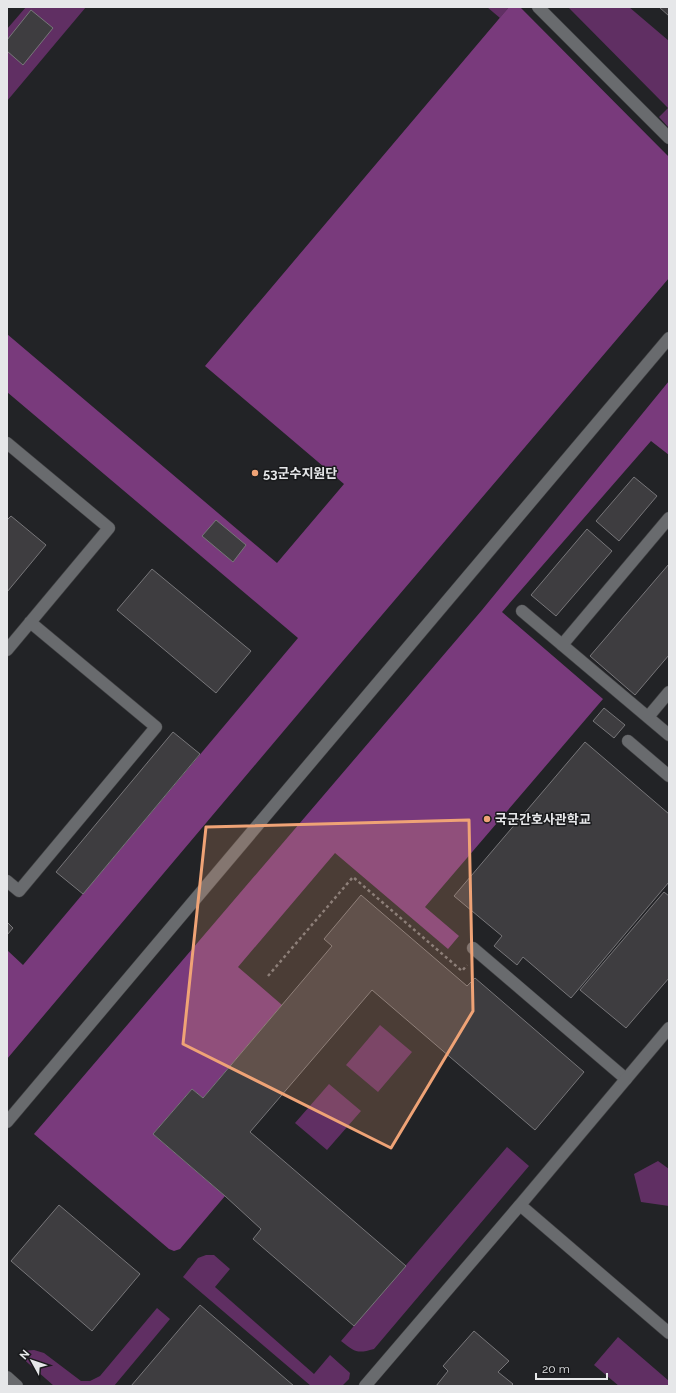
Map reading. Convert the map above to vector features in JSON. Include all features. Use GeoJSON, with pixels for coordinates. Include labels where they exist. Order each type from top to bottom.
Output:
{"type":"FeatureCollection","features":[{"type":"Feature","properties":{"kind":"street"},"geometry":{"type":"LineString","coordinates":[[538,7],[669,138]]}},
{"type":"Feature","properties":{"kind":"street"},"geometry":{"type":"LineString","coordinates":[[7,1122],[669,338]]}},
{"type":"Feature","properties":{"kind":"street"},"geometry":{"type":"LineString","coordinates":[[7,443],[109,528],[7,650]]}},
{"type":"Feature","properties":{"kind":"street"},"geometry":{"type":"LineString","coordinates":[[562,645],[669,518]]}},
{"type":"Feature","properties":{"kind":"street"},"geometry":{"type":"LineString","coordinates":[[522,611],[669,735]]}},
{"type":"Feature","properties":{"kind":"street"},"geometry":{"type":"LineString","coordinates":[[7,881],[19,891],[156,726],[30,622]]}},
{"type":"Feature","properties":{"kind":"street"},"geometry":{"type":"LineString","coordinates":[[648,717],[669,692]]}},
{"type":"Feature","properties":{"kind":"street"},"geometry":{"type":"LineString","coordinates":[[628,741],[669,776]]}},
{"type":"Feature","properties":{"kind":"street"},"geometry":{"type":"LineString","coordinates":[[475,950],[626,1079]]}},
{"type":"Feature","properties":{"kind":"street"},"geometry":{"type":"LineString","coordinates":[[364,1386],[520,1205],[669,1028]]}},
{"type":"Feature","properties":{"kind":"street"},"geometry":{"type":"LineString","coordinates":[[520,1205],[669,1333]]}},
{"type":"Feature","properties":{"kind":"street"},"geometry":{"type":"LineString","coordinates":[[7,1377],[17,1386]]}},
{"type":"Feature","properties":{"kind":"path"},"geometry":{"type":"LineString","coordinates":[[268,976],[353,877],[462,971],[475,950]]}},
{"type":"Feature","properties":{"kind":"highlighted area"},"geometry":{"type":"Polygon","coordinates":[[[469,820],[473,1011],[391,1148],[183,1044],[206,827],[469,820]]]}},
{"type":"Feature","properties":{"kind":"shaded area"},"geometry":{"type":"Polygon","coordinates":[[[26,7],[86,7],[7,101],[7,29],[26,7]]]}},
{"type":"Feature","properties":{"kind":"shaded area"},"geometry":{"type":"Polygon","coordinates":[[[487,7],[509,7],[500,18],[487,7]]]}},
{"type":"Feature","properties":{"kind":"shaded area"},"geometry":{"type":"Polygon","coordinates":[[[509,7],[520,7],[669,157],[669,278],[336,669],[7,1059],[7,950],[23,965],[298,638],[7,392],[7,334],[277,563],[344,484],[205,366],[509,7]]]}},
{"type":"Feature","properties":{"kind":"shaded area"},"geometry":{"type":"Polygon","coordinates":[[[568,7],[629,7],[669,41],[669,128],[659,117],[668,108],[568,7]]]}},
{"type":"Feature","properties":{"kind":"shaded area"},"geometry":{"type":"Polygon","coordinates":[[[669,381],[669,455],[651,441],[502,612],[603,699],[425,907],[459,936],[448,949],[335,853],[238,967],[282,1005],[203,1098],[192,1089],[153,1134],[225,1196],[180,1249],[174,1251],[169,1249],[34,1134],[482,610],[669,381]]]}},
{"type":"Feature","properties":{"kind":"shaded area"},"geometry":{"type":"Polygon","coordinates":[[[380,1025],[412,1052],[378,1092],[346,1065],[380,1025]]]}},
{"type":"Feature","properties":{"kind":"shaded area"},"geometry":{"type":"Polygon","coordinates":[[[329,1084],[361,1111],[327,1150],[295,1123],[329,1084]]]}},
{"type":"Feature","properties":{"kind":"shaded area"},"geometry":{"type":"Polygon","coordinates":[[[507,1147],[529,1166],[374,1349],[360,1352],[353,1350],[341,1341],[507,1147]]]}},
{"type":"Feature","properties":{"kind":"shaded area"},"geometry":{"type":"Polygon","coordinates":[[[658,1161],[669,1169],[669,1206],[641,1202],[634,1174],[658,1161]]]}},
{"type":"Feature","properties":{"kind":"shaded area"},"geometry":{"type":"Polygon","coordinates":[[[206,1255],[214,1255],[230,1269],[215,1287],[314,1374],[330,1355],[350,1373],[349,1379],[342,1386],[311,1386],[183,1277],[198,1258],[206,1255]]]}},
{"type":"Feature","properties":{"kind":"shaded area"},"geometry":{"type":"Polygon","coordinates":[[[157,1308],[170,1319],[114,1386],[54,1386],[20,1356],[24,1351],[34,1350],[44,1353],[81,1381],[90,1381],[100,1376],[157,1308]]]}},
{"type":"Feature","properties":{"kind":"shaded area"},"geometry":{"type":"Polygon","coordinates":[[[618,1337],[669,1381],[669,1386],[619,1386],[594,1365],[618,1337]]]}},
{"type":"Feature","properties":{"kind":"building"},"geometry":{"type":"Polygon","coordinates":[[[659,7],[669,7],[669,16],[659,7]]]}},
{"type":"Feature","properties":{"kind":"building"},"geometry":{"type":"Polygon","coordinates":[[[31,10],[53,28],[23,65],[7,51],[7,40],[31,10]]]}},
{"type":"Feature","properties":{"kind":"building"},"geometry":{"type":"Polygon","coordinates":[[[634,477],[657,496],[619,541],[596,521],[634,477]]]}},
{"type":"Feature","properties":{"kind":"building"},"geometry":{"type":"Polygon","coordinates":[[[11,516],[46,545],[7,592],[7,520],[11,516]]]}},
{"type":"Feature","properties":{"kind":"building"},"geometry":{"type":"Polygon","coordinates":[[[216,520],[246,545],[233,562],[202,536],[216,520]]]}},
{"type":"Feature","properties":{"kind":"building"},"geometry":{"type":"Polygon","coordinates":[[[587,529],[612,551],[556,616],[531,595],[587,529]]]}},
{"type":"Feature","properties":{"kind":"building"},"geometry":{"type":"Polygon","coordinates":[[[669,564],[669,655],[635,695],[590,656],[669,564]]]}},
{"type":"Feature","properties":{"kind":"building"},"geometry":{"type":"Polygon","coordinates":[[[152,569],[251,651],[216,693],[117,610],[152,569]]]}},
{"type":"Feature","properties":{"kind":"building"},"geometry":{"type":"Polygon","coordinates":[[[604,708],[625,725],[614,738],[593,721],[604,708]]]}},
{"type":"Feature","properties":{"kind":"building"},"geometry":{"type":"Polygon","coordinates":[[[173,732],[200,754],[83,894],[56,872],[173,732]]]}},
{"type":"Feature","properties":{"kind":"building"},"geometry":{"type":"Polygon","coordinates":[[[585,742],[669,814],[669,882],[571,998],[523,957],[517,965],[494,946],[502,936],[454,896],[585,742]]]}},
{"type":"Feature","properties":{"kind":"building"},"geometry":{"type":"Polygon","coordinates":[[[664,892],[669,896],[669,978],[626,1028],[580,990],[664,892]]]}},
{"type":"Feature","properties":{"kind":"building"},"geometry":{"type":"Polygon","coordinates":[[[361,895],[467,986],[475,978],[584,1072],[535,1130],[372,990],[250,1132],[406,1266],[354,1326],[253,1239],[261,1229],[153,1134],[192,1089],[203,1098],[332,946],[324,939],[361,895]]]}},
{"type":"Feature","properties":{"kind":"building"},"geometry":{"type":"Polygon","coordinates":[[[7,922],[13,928],[7,935],[7,922]]]}},
{"type":"Feature","properties":{"kind":"building"},"geometry":{"type":"Polygon","coordinates":[[[59,1205],[140,1274],[92,1331],[11,1261],[59,1205]]]}},
{"type":"Feature","properties":{"kind":"building"},"geometry":{"type":"Polygon","coordinates":[[[200,1305],[294,1386],[131,1386],[200,1305]]]}},
{"type":"Feature","properties":{"kind":"building"},"geometry":{"type":"Polygon","coordinates":[[[474,1331],[509,1361],[498,1372],[513,1384],[511,1386],[436,1386],[448,1371],[443,1366],[474,1331]]]}},
{"type":"Feature","properties":{"kind":"place","name":"53군수지원단"},"geometry":{"type":"Point","coordinates":[255,473]}},
{"type":"Feature","properties":{"kind":"place","name":"국군간호사관학교"},"geometry":{"type":"Point","coordinates":[487,819]}}]}
